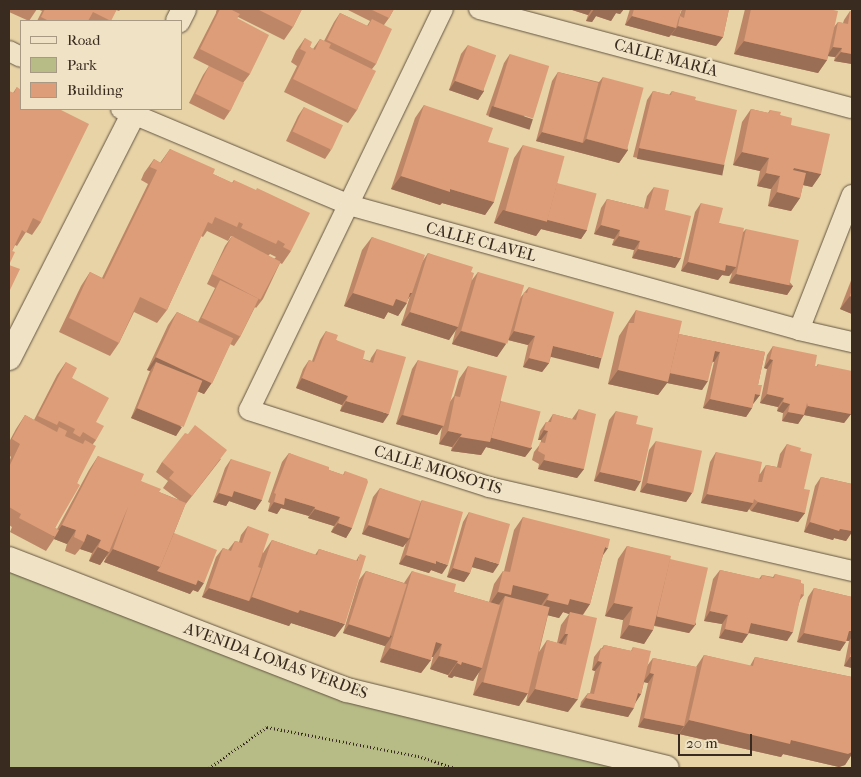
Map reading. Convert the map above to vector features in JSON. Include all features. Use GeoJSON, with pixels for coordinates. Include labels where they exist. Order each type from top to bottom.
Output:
{"type":"FeatureCollection","features":[{"type":"Feature","properties":{"kind":"street"},"geometry":{"type":"LineString","coordinates":[[349,205],[443,9]]}},
{"type":"Feature","properties":{"kind":"street","name":"CALLE MARÍA"},"geometry":{"type":"LineString","coordinates":[[480,9],[852,108]]}},
{"type":"Feature","properties":{"kind":"street"},"geometry":{"type":"LineString","coordinates":[[9,358],[130,111]]}},
{"type":"Feature","properties":{"kind":"street","name":"CALLE CLAVEL"},"geometry":{"type":"LineString","coordinates":[[130,111],[349,205],[800,330],[852,342]]}},
{"type":"Feature","properties":{"kind":"street"},"geometry":{"type":"LineString","coordinates":[[800,330],[852,195]]}},
{"type":"Feature","properties":{"kind":"street","name":"CALLE MIOSOTIS"},"geometry":{"type":"LineString","coordinates":[[349,205],[249,410],[488,487],[852,571]]}},
{"type":"Feature","properties":{"kind":"street","name":"AVENIDA LOMAS VERDES"},"geometry":{"type":"LineString","coordinates":[[9,559],[347,690],[667,768]]}},
{"type":"Feature","properties":{"kind":"path"},"geometry":{"type":"LineString","coordinates":[[209,768],[266,727],[418,756],[454,768]]}},
{"type":"Feature","properties":{"kind":"green space"},"geometry":{"type":"Polygon","coordinates":[[[9,559],[347,690],[667,768],[9,768],[9,559]]]}},
{"type":"Feature","properties":{"kind":"building"},"geometry":{"type":"Polygon","coordinates":[[[45,9],[117,9],[112,20],[93,12],[89,20],[47,20],[41,17],[45,9]]]}},
{"type":"Feature","properties":{"kind":"building"},"geometry":{"type":"Polygon","coordinates":[[[220,9],[230,9],[240,14],[237,18],[269,35],[250,74],[200,49],[220,9]]]}},
{"type":"Feature","properties":{"kind":"building"},"geometry":{"type":"Polygon","coordinates":[[[257,9],[302,9],[293,27],[257,9]]]}},
{"type":"Feature","properties":{"kind":"building"},"geometry":{"type":"Polygon","coordinates":[[[370,9],[394,9],[389,18],[370,9]]]}},
{"type":"Feature","properties":{"kind":"building"},"geometry":{"type":"Polygon","coordinates":[[[634,9],[681,9],[676,28],[632,16],[634,9]]]}},
{"type":"Feature","properties":{"kind":"building"},"geometry":{"type":"Polygon","coordinates":[[[686,9],[729,9],[723,37],[678,26],[680,16],[684,18],[686,9]]]}},
{"type":"Feature","properties":{"kind":"building"},"geometry":{"type":"Polygon","coordinates":[[[751,9],[828,9],[838,11],[827,60],[744,41],[751,9]]]}},
{"type":"Feature","properties":{"kind":"building"},"geometry":{"type":"Polygon","coordinates":[[[850,11],[852,11],[852,54],[841,52],[842,48],[833,47],[838,22],[848,24],[850,11]]]}},
{"type":"Feature","properties":{"kind":"building"},"geometry":{"type":"Polygon","coordinates":[[[340,13],[368,26],[372,19],[392,29],[376,64],[327,40],[340,13]]]}},
{"type":"Feature","properties":{"kind":"building"},"geometry":{"type":"Polygon","coordinates":[[[305,38],[312,42],[310,47],[315,50],[320,39],[331,44],[329,48],[376,71],[357,110],[293,79],[306,52],[300,49],[305,38]]]}},
{"type":"Feature","properties":{"kind":"building"},"geometry":{"type":"Polygon","coordinates":[[[468,45],[496,55],[483,91],[455,81],[468,45]]]}},
{"type":"Feature","properties":{"kind":"building"},"geometry":{"type":"Polygon","coordinates":[[[510,54],[549,66],[533,119],[494,107],[510,54]]]}},
{"type":"Feature","properties":{"kind":"building"},"geometry":{"type":"Polygon","coordinates":[[[209,66],[244,83],[230,111],[195,94],[209,66]]]}},
{"type":"Feature","properties":{"kind":"building"},"geometry":{"type":"Polygon","coordinates":[[[558,72],[599,83],[583,143],[542,132],[558,72]]]}},
{"type":"Feature","properties":{"kind":"building"},"geometry":{"type":"Polygon","coordinates":[[[603,77],[644,88],[627,150],[586,139],[603,77]]]}},
{"type":"Feature","properties":{"kind":"building"},"geometry":{"type":"Polygon","coordinates":[[[17,87],[20,89],[20,110],[61,110],[89,124],[41,222],[33,218],[26,233],[22,230],[12,251],[15,252],[9,265],[9,91],[14,93],[17,87]]]}},
{"type":"Feature","properties":{"kind":"building"},"geometry":{"type":"Polygon","coordinates":[[[653,91],[671,95],[672,91],[696,97],[695,100],[737,110],[724,165],[639,148],[653,91]]]}},
{"type":"Feature","properties":{"kind":"building"},"geometry":{"type":"Polygon","coordinates":[[[424,105],[493,128],[488,142],[509,148],[494,202],[450,189],[450,192],[401,176],[424,105]]]}},
{"type":"Feature","properties":{"kind":"building"},"geometry":{"type":"Polygon","coordinates":[[[304,107],[343,125],[332,150],[293,131],[304,107]]]}},
{"type":"Feature","properties":{"kind":"building"},"geometry":{"type":"Polygon","coordinates":[[[751,109],[769,113],[770,110],[781,112],[780,115],[792,118],[791,125],[830,134],[821,174],[794,168],[793,170],[806,173],[800,198],[777,192],[780,176],[766,173],[769,158],[742,152],[751,109]]]}},
{"type":"Feature","properties":{"kind":"building"},"geometry":{"type":"Polygon","coordinates":[[[523,145],[565,156],[547,222],[505,211],[523,145]]]}},
{"type":"Feature","properties":{"kind":"building"},"geometry":{"type":"Polygon","coordinates":[[[170,149],[215,169],[213,174],[233,183],[234,180],[256,190],[257,188],[310,213],[291,251],[283,247],[285,244],[278,240],[276,244],[241,228],[243,224],[239,222],[237,227],[215,217],[212,224],[208,222],[167,310],[140,297],[119,343],[69,318],[90,272],[104,279],[157,170],[150,167],[154,159],[161,163],[170,149]]]}},
{"type":"Feature","properties":{"kind":"building"},"geometry":{"type":"Polygon","coordinates":[[[557,183],[597,194],[587,230],[547,220],[557,183]]]}},
{"type":"Feature","properties":{"kind":"building"},"geometry":{"type":"Polygon","coordinates":[[[654,187],[669,190],[665,210],[691,216],[681,258],[638,249],[640,241],[619,236],[620,230],[601,225],[607,199],[648,209],[654,187]]]}},
{"type":"Feature","properties":{"kind":"building"},"geometry":{"type":"Polygon","coordinates":[[[701,203],[723,208],[719,223],[744,228],[736,267],[726,265],[725,271],[688,262],[701,203]]]}},
{"type":"Feature","properties":{"kind":"building"},"geometry":{"type":"Polygon","coordinates":[[[746,229],[799,240],[789,285],[736,274],[746,229]]]}},
{"type":"Feature","properties":{"kind":"building"},"geometry":{"type":"Polygon","coordinates":[[[232,236],[281,262],[260,300],[212,274],[232,236]]]}},
{"type":"Feature","properties":{"kind":"building"},"geometry":{"type":"Polygon","coordinates":[[[372,237],[425,255],[407,303],[396,299],[393,306],[353,293],[372,237]]]}},
{"type":"Feature","properties":{"kind":"building"},"geometry":{"type":"Polygon","coordinates":[[[428,253],[473,267],[471,272],[474,273],[458,327],[410,312],[428,253]]]}},
{"type":"Feature","properties":{"kind":"building"},"geometry":{"type":"Polygon","coordinates":[[[9,265],[20,269],[9,292],[9,265]]]}},
{"type":"Feature","properties":{"kind":"building"},"geometry":{"type":"Polygon","coordinates":[[[478,272],[524,285],[507,344],[461,331],[478,272]]]}},
{"type":"Feature","properties":{"kind":"building"},"geometry":{"type":"Polygon","coordinates":[[[220,280],[259,299],[240,337],[202,318],[220,280]]]}},
{"type":"Feature","properties":{"kind":"building"},"geometry":{"type":"Polygon","coordinates":[[[529,287],[614,312],[602,358],[553,346],[549,363],[529,358],[535,336],[514,331],[524,292],[527,293],[529,287]]]}},
{"type":"Feature","properties":{"kind":"building"},"geometry":{"type":"Polygon","coordinates":[[[636,310],[682,321],[668,382],[618,370],[629,323],[634,323],[636,310]]]}},
{"type":"Feature","properties":{"kind":"building"},"geometry":{"type":"Polygon","coordinates":[[[177,312],[233,338],[212,384],[156,357],[177,312]]]}},
{"type":"Feature","properties":{"kind":"building"},"geometry":{"type":"Polygon","coordinates":[[[326,331],[338,335],[336,340],[365,351],[363,359],[373,363],[377,349],[406,357],[389,414],[346,401],[348,396],[302,378],[309,360],[314,362],[326,331]]]}},
{"type":"Feature","properties":{"kind":"building"},"geometry":{"type":"Polygon","coordinates":[[[679,334],[765,352],[758,385],[762,385],[760,395],[755,394],[752,408],[710,399],[720,352],[715,351],[708,381],[670,373],[679,334]]]}},
{"type":"Feature","properties":{"kind":"building"},"geometry":{"type":"Polygon","coordinates":[[[773,346],[817,355],[815,366],[817,367],[818,364],[852,371],[851,414],[808,406],[807,403],[804,415],[788,412],[790,404],[783,402],[784,398],[767,394],[773,360],[770,359],[773,346]]]}},
{"type":"Feature","properties":{"kind":"building"},"geometry":{"type":"Polygon","coordinates":[[[418,360],[459,371],[444,426],[403,415],[418,360]]]}},
{"type":"Feature","properties":{"kind":"building"},"geometry":{"type":"Polygon","coordinates":[[[66,362],[77,368],[72,378],[109,398],[96,422],[104,426],[96,440],[83,432],[80,437],[73,433],[75,429],[59,421],[57,425],[38,416],[66,362]]]}},
{"type":"Feature","properties":{"kind":"building"},"geometry":{"type":"Polygon","coordinates":[[[156,362],[202,381],[184,427],[137,408],[156,362]]]}},
{"type":"Feature","properties":{"kind":"building"},"geometry":{"type":"Polygon","coordinates":[[[468,366],[507,376],[490,442],[460,437],[462,434],[448,431],[455,396],[460,397],[468,366]]]}},
{"type":"Feature","properties":{"kind":"building"},"geometry":{"type":"Polygon","coordinates":[[[501,401],[541,412],[531,448],[491,438],[501,401]]]}},
{"type":"Feature","properties":{"kind":"building"},"geometry":{"type":"Polygon","coordinates":[[[579,409],[596,414],[584,469],[544,460],[545,455],[538,451],[540,442],[545,443],[548,431],[544,430],[546,422],[551,422],[553,414],[576,420],[579,409]]]}},
{"type":"Feature","properties":{"kind":"building"},"geometry":{"type":"Polygon","coordinates":[[[616,411],[638,416],[636,424],[653,428],[641,481],[600,472],[616,411]]]}},
{"type":"Feature","properties":{"kind":"building"},"geometry":{"type":"Polygon","coordinates":[[[25,415],[57,432],[59,427],[67,431],[65,436],[83,444],[85,440],[96,446],[77,483],[80,485],[55,528],[59,530],[55,537],[19,518],[21,514],[9,507],[9,467],[20,444],[12,439],[25,415]]]}},
{"type":"Feature","properties":{"kind":"building"},"geometry":{"type":"Polygon","coordinates":[[[195,425],[227,450],[192,496],[169,478],[174,472],[162,462],[185,433],[188,434],[195,425]]]}},
{"type":"Feature","properties":{"kind":"building"},"geometry":{"type":"Polygon","coordinates":[[[656,441],[702,451],[693,493],[647,483],[656,441]]]}},
{"type":"Feature","properties":{"kind":"building"},"geometry":{"type":"Polygon","coordinates":[[[787,444],[801,448],[800,451],[812,454],[804,489],[810,490],[805,513],[758,502],[754,499],[753,503],[707,494],[716,452],[762,462],[758,482],[762,482],[766,465],[781,468],[787,444]]]}},
{"type":"Feature","properties":{"kind":"building"},"geometry":{"type":"Polygon","coordinates":[[[289,453],[329,467],[329,470],[344,475],[345,471],[367,479],[368,482],[352,528],[338,523],[340,517],[315,509],[315,507],[285,498],[284,505],[274,502],[276,494],[274,493],[289,453]]]}},
{"type":"Feature","properties":{"kind":"building"},"geometry":{"type":"Polygon","coordinates":[[[98,456],[144,474],[141,481],[161,489],[159,492],[186,503],[160,567],[113,549],[128,507],[109,552],[98,547],[101,540],[87,534],[84,542],[74,537],[76,530],[62,525],[98,456]]]}},
{"type":"Feature","properties":{"kind":"building"},"geometry":{"type":"Polygon","coordinates":[[[231,459],[271,472],[262,500],[234,491],[232,497],[219,493],[231,459]]]}},
{"type":"Feature","properties":{"kind":"building"},"geometry":{"type":"Polygon","coordinates":[[[821,477],[852,484],[852,531],[840,529],[839,531],[810,522],[821,477]]]}},
{"type":"Feature","properties":{"kind":"building"},"geometry":{"type":"Polygon","coordinates":[[[380,488],[421,501],[409,538],[368,525],[380,488]]]}},
{"type":"Feature","properties":{"kind":"building"},"geometry":{"type":"Polygon","coordinates":[[[422,500],[463,512],[448,565],[436,561],[436,564],[406,555],[422,500]]]}},
{"type":"Feature","properties":{"kind":"building"},"geometry":{"type":"Polygon","coordinates":[[[469,512],[510,524],[499,564],[475,557],[470,573],[453,568],[469,512]]]}},
{"type":"Feature","properties":{"kind":"building"},"geometry":{"type":"Polygon","coordinates":[[[523,517],[610,539],[608,548],[605,547],[590,604],[570,599],[568,605],[547,600],[549,594],[513,585],[511,595],[498,592],[503,571],[510,572],[523,517]]]}},
{"type":"Feature","properties":{"kind":"building"},"geometry":{"type":"Polygon","coordinates":[[[248,526],[269,534],[258,567],[261,568],[249,601],[209,588],[223,548],[231,551],[235,541],[242,543],[248,526]]]}},
{"type":"Feature","properties":{"kind":"building"},"geometry":{"type":"Polygon","coordinates":[[[174,533],[217,550],[204,583],[198,580],[196,585],[157,571],[174,533]]]}},
{"type":"Feature","properties":{"kind":"building"},"geometry":{"type":"Polygon","coordinates":[[[272,540],[317,555],[319,549],[358,561],[360,554],[366,556],[345,624],[300,610],[298,613],[252,597],[272,540]]]}},
{"type":"Feature","properties":{"kind":"building"},"geometry":{"type":"Polygon","coordinates":[[[627,546],[671,556],[653,630],[629,625],[633,607],[614,603],[627,546]]]}},
{"type":"Feature","properties":{"kind":"building"},"geometry":{"type":"Polygon","coordinates":[[[670,559],[708,568],[695,625],[657,616],[670,559]]]}},
{"type":"Feature","properties":{"kind":"building"},"geometry":{"type":"Polygon","coordinates":[[[720,570],[761,579],[762,575],[774,578],[775,574],[801,580],[801,583],[804,584],[804,595],[801,594],[793,632],[751,623],[748,634],[725,629],[728,615],[710,611],[720,570]]]}},
{"type":"Feature","properties":{"kind":"building"},"geometry":{"type":"Polygon","coordinates":[[[366,571],[407,584],[390,638],[349,624],[366,571]]]}},
{"type":"Feature","properties":{"kind":"building"},"geometry":{"type":"Polygon","coordinates":[[[412,571],[456,584],[454,592],[500,605],[482,668],[462,662],[461,665],[457,663],[458,661],[439,656],[442,644],[436,642],[431,660],[390,648],[412,571]]]}},
{"type":"Feature","properties":{"kind":"building"},"geometry":{"type":"Polygon","coordinates":[[[814,588],[852,597],[852,631],[849,631],[846,642],[804,633],[814,588]]]}},
{"type":"Feature","properties":{"kind":"building"},"geometry":{"type":"Polygon","coordinates":[[[505,596],[550,607],[528,693],[483,682],[505,596]]]}},
{"type":"Feature","properties":{"kind":"building"},"geometry":{"type":"Polygon","coordinates":[[[570,612],[597,618],[578,699],[535,689],[547,640],[566,645],[568,634],[565,634],[570,612]]]}},
{"type":"Feature","properties":{"kind":"building"},"geometry":{"type":"Polygon","coordinates":[[[604,645],[632,651],[633,647],[651,651],[641,694],[638,693],[634,708],[586,698],[588,693],[594,694],[602,662],[598,661],[601,648],[603,649],[604,645]]]}},
{"type":"Feature","properties":{"kind":"building"},"geometry":{"type":"Polygon","coordinates":[[[704,655],[753,666],[755,657],[852,677],[852,752],[848,754],[791,740],[790,744],[689,720],[704,655]]]}},
{"type":"Feature","properties":{"kind":"building"},"geometry":{"type":"Polygon","coordinates":[[[653,658],[697,667],[684,726],[644,718],[654,674],[650,673],[653,658]]]}}]}
